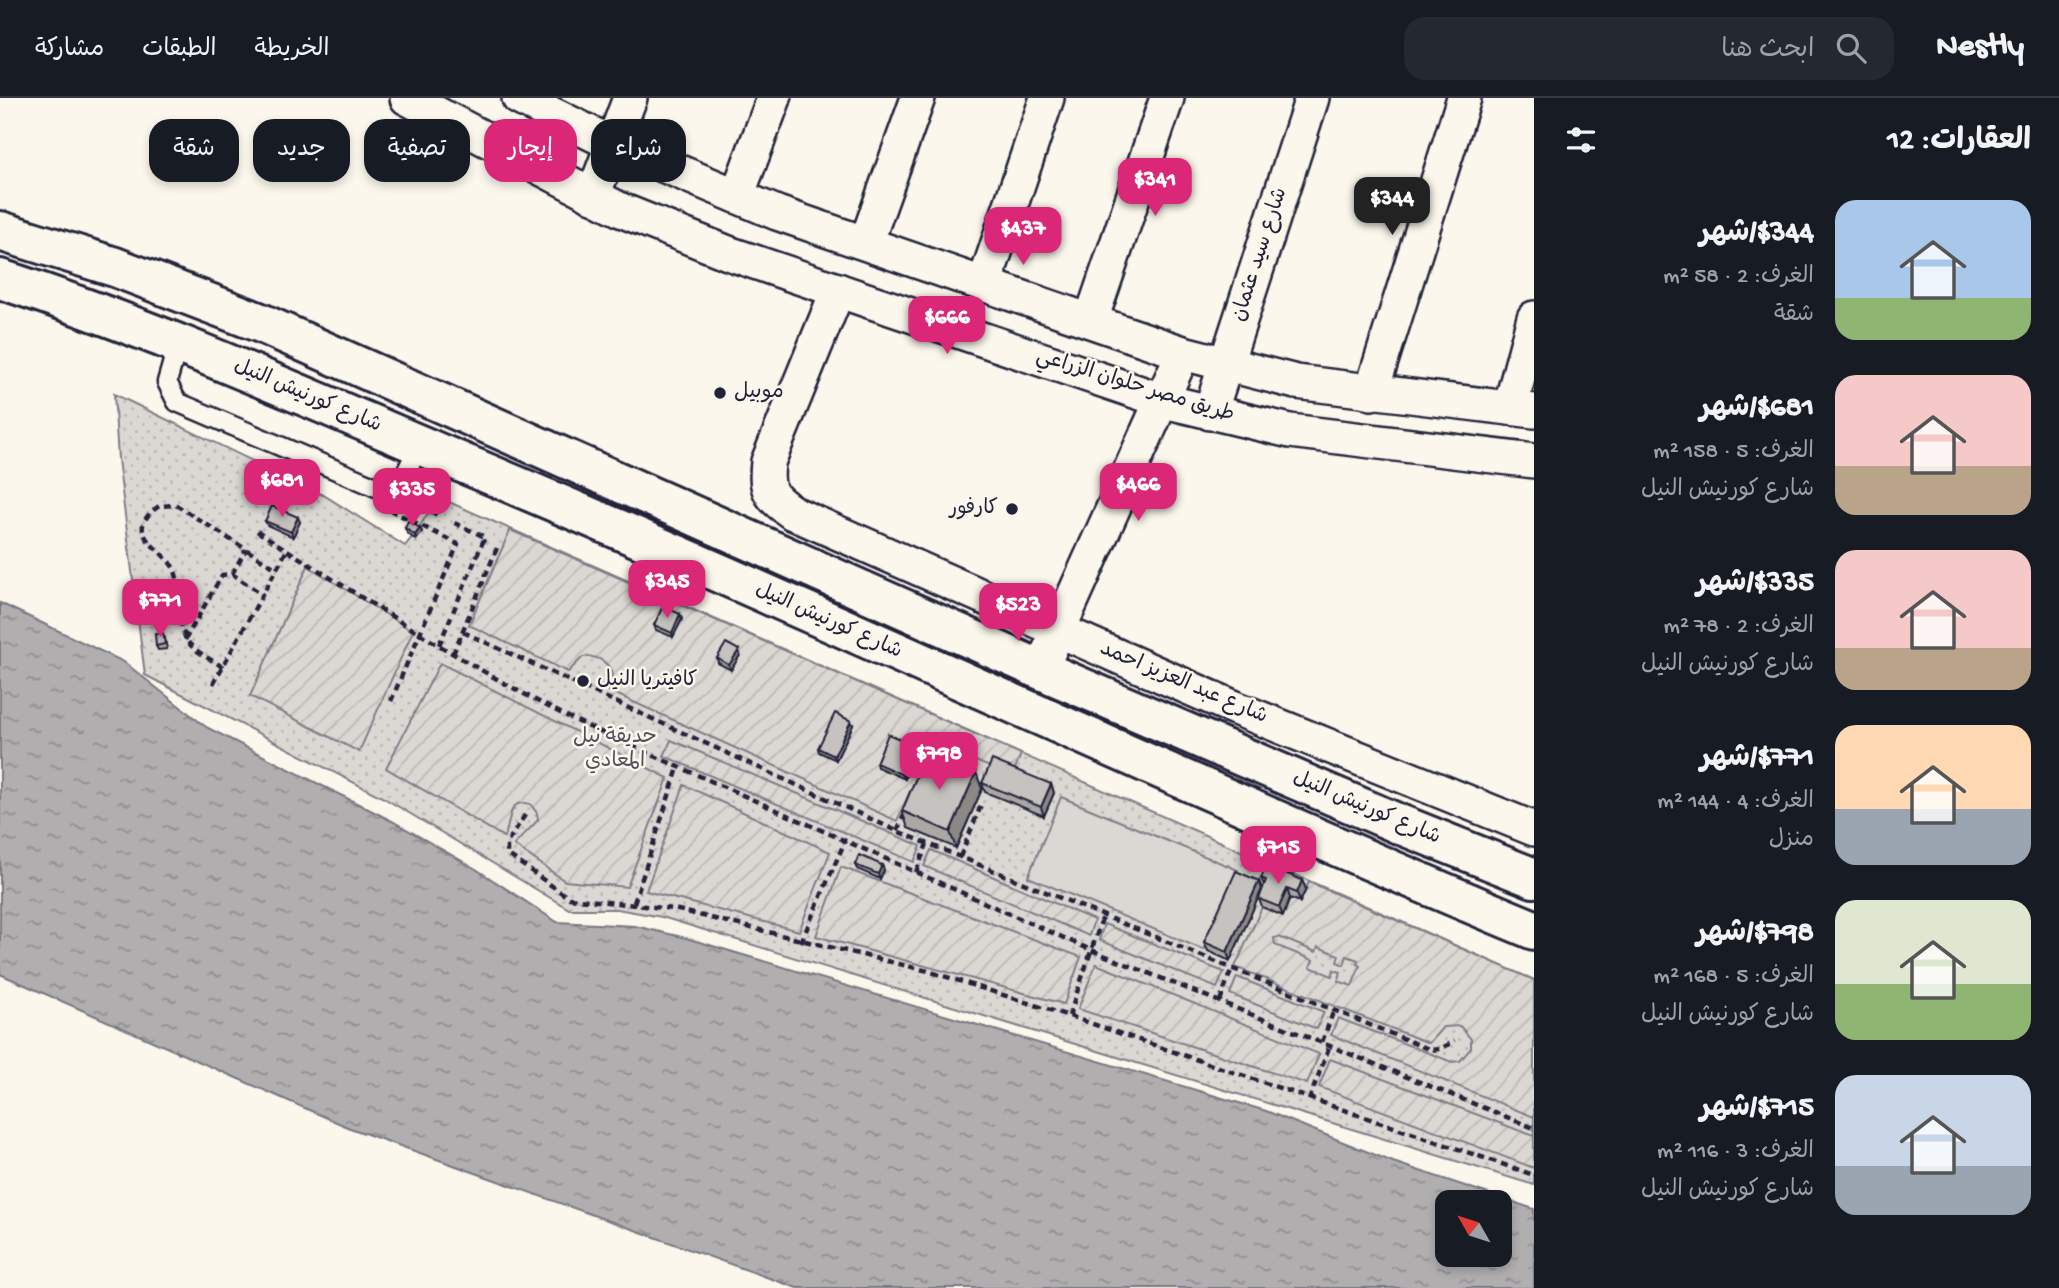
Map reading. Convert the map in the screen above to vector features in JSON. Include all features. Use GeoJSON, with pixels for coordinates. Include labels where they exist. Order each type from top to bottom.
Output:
{"type":"FeatureCollection","features":[{"type":"Feature","properties":{"kind":"highway","name":"شارع كورنيش النيل"},"geometry":{"type":"LineString","coordinates":[[0,231],[115,267],[261,323],[1041,670],[1399,824],[1534,878]]}},
{"type":"Feature","properties":{"kind":"highway","name":"شارع كورنيش النيل"},"geometry":{"type":"LineString","coordinates":[[0,279],[178,344],[603,521],[1066,728],[1534,930]]}},
{"type":"Feature","properties":{"kind":"highway"},"geometry":{"type":"LineString","coordinates":[[1066,728],[1084,688]]}},
{"type":"Feature","properties":{"kind":"street","name":"طريق مصر حلوان الزراعي"},"geometry":{"type":"LineString","coordinates":[[407,98],[621,210],[728,253],[1164,401],[1290,431],[1534,461]]}},
{"type":"Feature","properties":{"kind":"street"},"geometry":{"type":"LineString","coordinates":[[519,98],[591,133]]}},
{"type":"Feature","properties":{"kind":"street"},"geometry":{"type":"LineString","coordinates":[[622,119],[630,98]]}},
{"type":"Feature","properties":{"kind":"street"},"geometry":{"type":"LineString","coordinates":[[737,196],[774,98]]}},
{"type":"Feature","properties":{"kind":"street"},"geometry":{"type":"LineString","coordinates":[[866,243],[918,98]]}},
{"type":"Feature","properties":{"kind":"street"},"geometry":{"type":"LineString","coordinates":[[985,282],[1047,98]]}},
{"type":"Feature","properties":{"kind":"street"},"geometry":{"type":"LineString","coordinates":[[1091,320],[1167,98]]}},
{"type":"Feature","properties":{"kind":"street","name":"شارع سيد عثمان"},"geometry":{"type":"LineString","coordinates":[[1210,413],[1311,98]]}},
{"type":"Feature","properties":{"kind":"street"},"geometry":{"type":"LineString","coordinates":[[1371,393],[1464,98]]}},
{"type":"Feature","properties":{"kind":"street"},"geometry":{"type":"LineString","coordinates":[[686,175],[866,243],[985,282],[1183,353],[1296,382],[1522,410],[1534,318]]}},
{"type":"Feature","properties":{"kind":"street"},"geometry":{"type":"LineString","coordinates":[[593,196],[598,182]]}},
{"type":"Feature","properties":{"kind":"street","name":"شارع عبد العزيز احمد"},"geometry":{"type":"LineString","coordinates":[[838,290],[768,462],[766,485],[775,501],[793,513],[1235,708],[1534,829]]}},
{"type":"Feature","properties":{"kind":"street"},"geometry":{"type":"LineString","coordinates":[[1041,670],[1164,401],[1183,353]]}},
{"type":"Feature","properties":{"kind":"lane"},"geometry":{"type":"LineString","coordinates":[[178,344],[167,382],[172,396],[183,406],[376,487],[394,486],[403,477],[419,444]]}},
{"type":"Feature","properties":{"kind":"path"},"geometry":{"type":"LineString","coordinates":[[391,701],[458,544],[384,506],[394,486]]}},
{"type":"Feature","properties":{"kind":"path"},"geometry":{"type":"LineString","coordinates":[[223,667],[190,647],[185,640],[176,572],[147,543],[144,526],[147,518],[159,506],[176,505],[277,569]]}},
{"type":"Feature","properties":{"kind":"path"},"geometry":{"type":"LineString","coordinates":[[439,645],[485,537],[450,521]]}},
{"type":"Feature","properties":{"kind":"path"},"geometry":{"type":"LineString","coordinates":[[257,531],[453,654],[534,701],[678,768],[1091,950],[1534,1128]]}},
{"type":"Feature","properties":{"kind":"path"},"geometry":{"type":"LineString","coordinates":[[453,654],[498,548]]}},
{"type":"Feature","properties":{"kind":"path"},"geometry":{"type":"LineString","coordinates":[[232,575],[246,549]]}},
{"type":"Feature","properties":{"kind":"path"},"geometry":{"type":"LineString","coordinates":[[213,684],[287,550]]}},
{"type":"Feature","properties":{"kind":"path"},"geometry":{"type":"LineString","coordinates":[[185,640],[219,578],[232,575],[263,594]]}},
{"type":"Feature","properties":{"kind":"path"},"geometry":{"type":"LineString","coordinates":[[463,632],[927,844],[1431,1050],[1440,1049],[1455,1041]]}},
{"type":"Feature","properties":{"kind":"path"},"geometry":{"type":"LineString","coordinates":[[634,903],[678,768]]}},
{"type":"Feature","properties":{"kind":"path"},"geometry":{"type":"LineString","coordinates":[[960,857],[982,803]]}},
{"type":"Feature","properties":{"kind":"path"},"geometry":{"type":"LineString","coordinates":[[897,831],[907,809]]}},
{"type":"Feature","properties":{"kind":"path"},"geometry":{"type":"LineString","coordinates":[[524,815],[505,847],[509,857],[569,898],[674,909],[928,971],[1069,1016],[1534,1175]]}},
{"type":"Feature","properties":{"kind":"path"},"geometry":{"type":"LineString","coordinates":[[801,942],[845,841]]}},
{"type":"Feature","properties":{"kind":"path"},"geometry":{"type":"LineString","coordinates":[[916,872],[927,844]]}},
{"type":"Feature","properties":{"kind":"path"},"geometry":{"type":"LineString","coordinates":[[1069,1016],[1103,916]]}},
{"type":"Feature","properties":{"kind":"path"},"geometry":{"type":"LineString","coordinates":[[1220,1001],[1232,968]]}},
{"type":"Feature","properties":{"kind":"path"},"geometry":{"type":"LineString","coordinates":[[1322,1042],[1334,1010]]}},
{"type":"Feature","properties":{"kind":"path"},"geometry":{"type":"LineString","coordinates":[[1309,1100],[1330,1045]]}},
{"type":"Feature","properties":{"kind":"green space","name":"حديقة نيل المعادي"},"geometry":{"type":"Polygon","coordinates":[[[114,394],[325,496],[405,546],[412,537],[406,530],[418,528],[429,512],[424,505],[436,504],[440,498],[1534,980],[1534,1185],[662,917],[617,909],[569,909],[384,798],[145,675],[118,459],[114,394]]]}},
{"type":"Feature","properties":{"kind":"green space"},"geometry":{"type":"Polygon","coordinates":[[[510,530],[1021,754],[1012,776],[931,743],[897,821],[609,691],[611,670],[603,661],[583,657],[568,672],[469,625],[510,530]]]}},
{"type":"Feature","properties":{"kind":"green space"},"geometry":{"type":"Polygon","coordinates":[[[308,566],[413,631],[359,752],[250,696],[308,566]]]}},
{"type":"Feature","properties":{"kind":"green space"},"geometry":{"type":"Polygon","coordinates":[[[440,663],[668,778],[627,887],[565,881],[514,845],[538,820],[537,813],[530,804],[522,803],[513,808],[504,837],[386,768],[440,663]]]}},
{"type":"Feature","properties":{"kind":"green space"},"geometry":{"type":"Polygon","coordinates":[[[671,740],[921,846],[914,862],[664,756],[671,740]]]}},
{"type":"Feature","properties":{"kind":"green space"},"geometry":{"type":"Polygon","coordinates":[[[684,785],[830,852],[799,931],[646,891],[684,785]]]}},
{"type":"Feature","properties":{"kind":"green space"},"geometry":{"type":"Polygon","coordinates":[[[1061,797],[1238,870],[1204,950],[1028,877],[1061,797]]]}},
{"type":"Feature","properties":{"kind":"green space"},"geometry":{"type":"Polygon","coordinates":[[[931,850],[1094,920],[1089,936],[924,866],[931,850]]]}},
{"type":"Feature","properties":{"kind":"green space"},"geometry":{"type":"Polygon","coordinates":[[[841,867],[1081,957],[1064,1004],[816,936],[841,867]]]}},
{"type":"Feature","properties":{"kind":"green space"},"geometry":{"type":"Polygon","coordinates":[[[1309,882],[1534,980],[1534,1117],[1331,1035],[1338,1018],[1452,1062],[1460,1061],[1471,1048],[1471,1039],[1460,1026],[1443,1027],[1429,1043],[1235,967],[1262,907],[1283,916],[1290,898],[1300,902],[1309,882]],[[1279,937],[1274,938],[1275,945],[1313,960],[1310,967],[1332,976],[1334,970],[1341,972],[1338,981],[1352,986],[1360,966],[1357,964],[1358,960],[1347,956],[1344,965],[1337,962],[1339,955],[1318,947],[1316,952],[1279,937]]]}},
{"type":"Feature","properties":{"kind":"green space"},"geometry":{"type":"Polygon","coordinates":[[[1104,924],[1224,972],[1217,988],[1099,940],[1104,924]]]}},
{"type":"Feature","properties":{"kind":"green space"},"geometry":{"type":"Polygon","coordinates":[[[1096,964],[1319,1054],[1307,1084],[1078,1009],[1096,964]]]}},
{"type":"Feature","properties":{"kind":"green space"},"geometry":{"type":"Polygon","coordinates":[[[1237,977],[1324,1012],[1317,1029],[1230,994],[1237,977]]]}},
{"type":"Feature","properties":{"kind":"green space"},"geometry":{"type":"Polygon","coordinates":[[[1330,1059],[1534,1136],[1534,1168],[1319,1087],[1330,1059]]]}},
{"type":"Feature","properties":{"kind":"water"},"geometry":{"type":"Polygon","coordinates":[[[0,603],[124,662],[206,727],[392,821],[476,869],[557,922],[635,926],[686,938],[1266,1111],[1393,1162],[1477,1190],[1435,1190],[1435,1267],[1512,1267],[1512,1202],[1534,1209],[1534,1288],[797,1288],[350,1128],[0,974],[0,603]]]}},
{"type":"Feature","properties":{"kind":"building"},"geometry":{"type":"Polygon","coordinates":[[[426,496],[438,503],[433,511],[423,504],[426,496]]]}},
{"type":"Feature","properties":{"kind":"building"},"geometry":{"type":"Polygon","coordinates":[[[272,506],[298,517],[291,532],[265,521],[272,506]]]}},
{"type":"Feature","properties":{"kind":"building"},"geometry":{"type":"Polygon","coordinates":[[[408,521],[420,528],[415,535],[405,528],[408,521]]]}},
{"type":"Feature","properties":{"kind":"building"},"geometry":{"type":"Polygon","coordinates":[[[663,606],[680,614],[672,633],[654,625],[663,606]]]}},
{"type":"Feature","properties":{"kind":"building"},"geometry":{"type":"Polygon","coordinates":[[[163,633],[165,644],[156,646],[155,634],[163,633]]]}},
{"type":"Feature","properties":{"kind":"building"},"geometry":{"type":"Polygon","coordinates":[[[726,643],[739,650],[729,665],[717,658],[726,643]]]}},
{"type":"Feature","properties":{"kind":"building"},"geometry":{"type":"Polygon","coordinates":[[[835,713],[851,721],[834,756],[818,748],[835,713]]]}},
{"type":"Feature","properties":{"kind":"building"},"geometry":{"type":"Polygon","coordinates":[[[888,734],[916,746],[903,775],[876,763],[888,734]]]}},
{"type":"Feature","properties":{"kind":"building"},"geometry":{"type":"Polygon","coordinates":[[[927,752],[976,772],[950,832],[902,811],[927,752]]]}},
{"type":"Feature","properties":{"kind":"building"},"geometry":{"type":"Polygon","coordinates":[[[992,760],[1051,784],[1041,807],[982,783],[992,760]]]}},
{"type":"Feature","properties":{"kind":"building"},"geometry":{"type":"Polygon","coordinates":[[[859,855],[882,865],[878,874],[855,865],[859,855]]]}},
{"type":"Feature","properties":{"kind":"building"},"geometry":{"type":"Polygon","coordinates":[[[1267,865],[1302,880],[1297,893],[1287,889],[1279,907],[1259,899],[1266,880],[1261,878],[1267,865]]]}},
{"type":"Feature","properties":{"kind":"building"},"geometry":{"type":"Polygon","coordinates":[[[1236,871],[1259,881],[1227,952],[1204,942],[1236,871]]]}},
{"type":"Feature","properties":{"kind":"place","name":"موبيل"},"geometry":{"type":"Point","coordinates":[720,393]}},
{"type":"Feature","properties":{"kind":"place","name":"كارفور"},"geometry":{"type":"Point","coordinates":[1012,509]}},
{"type":"Feature","properties":{"kind":"place","name":"كافيتريا النيل"},"geometry":{"type":"Point","coordinates":[583,681]}}]}
